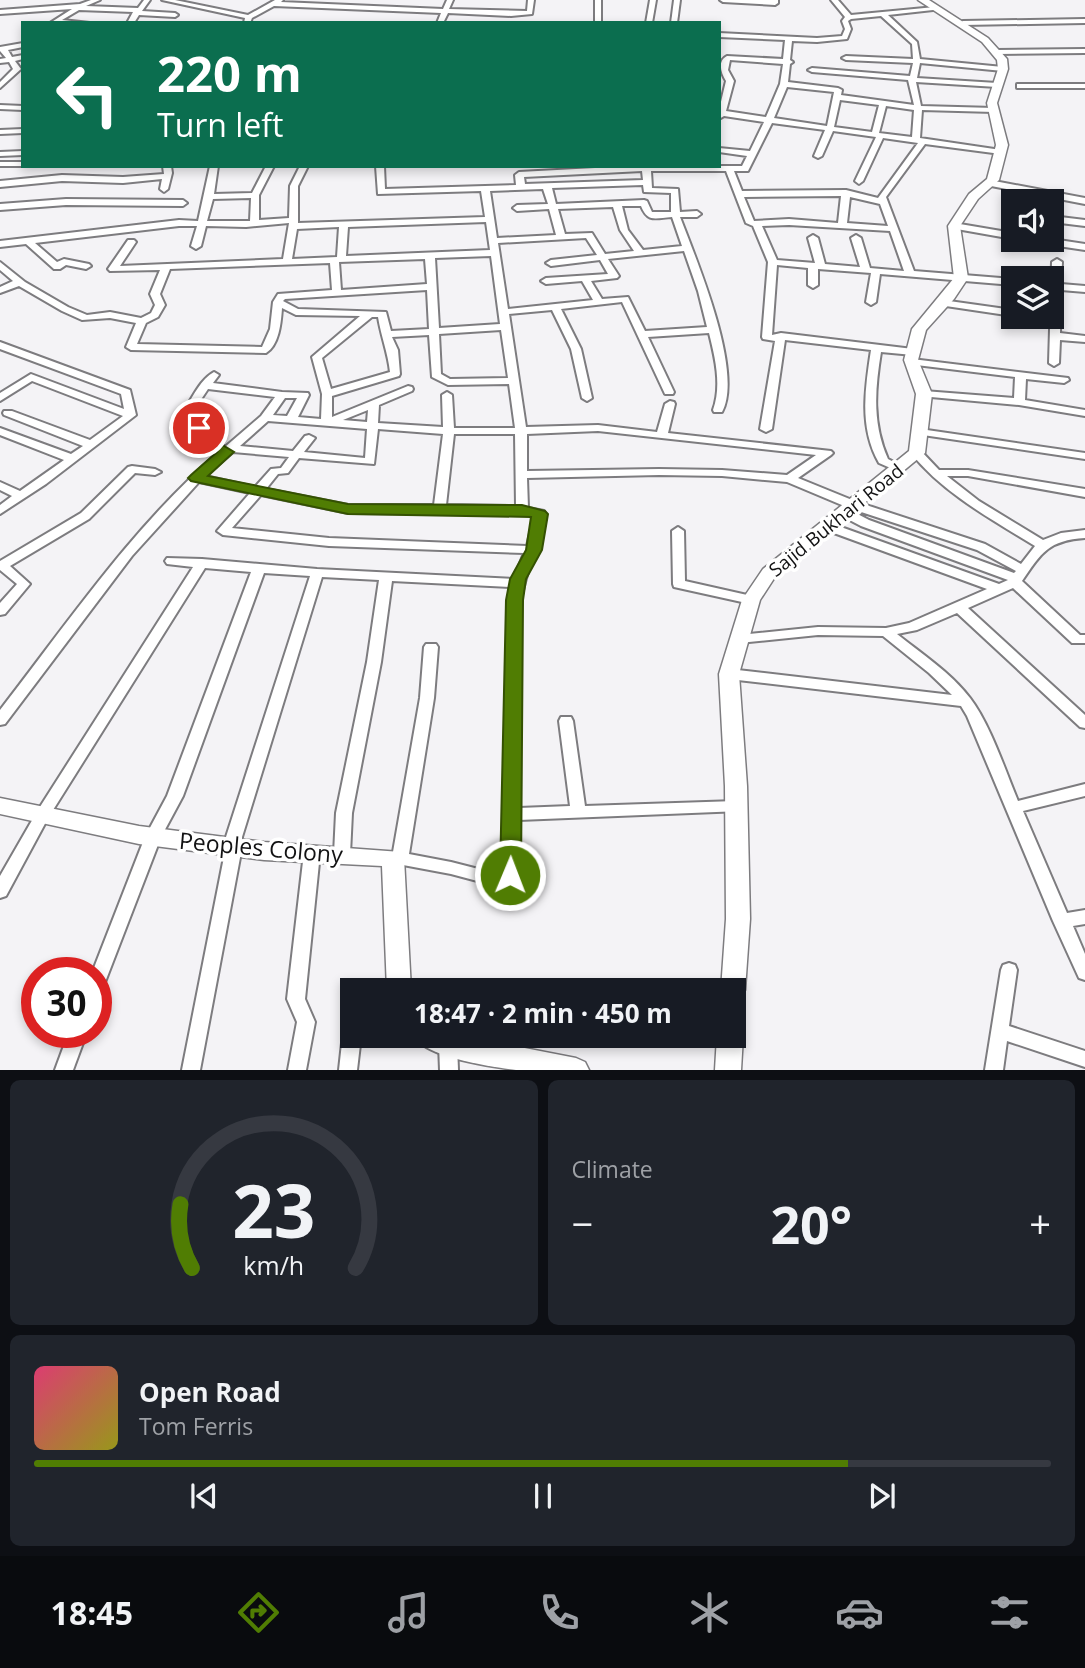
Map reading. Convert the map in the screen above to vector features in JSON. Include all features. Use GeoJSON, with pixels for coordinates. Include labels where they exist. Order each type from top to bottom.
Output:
{"type":"FeatureCollection","features":[{"type":"Feature","properties":{"kind":"street"},"geometry":{"type":"LineString","coordinates":[[55,21],[97,0]]}},
{"type":"Feature","properties":{"kind":"street"},"geometry":{"type":"LineString","coordinates":[[131,21],[147,0]]}},
{"type":"Feature","properties":{"kind":"street"},"geometry":{"type":"LineString","coordinates":[[164,0],[251,20],[276,1],[443,12],[530,13],[531,0]]}},
{"type":"Feature","properties":{"kind":"street"},"geometry":{"type":"LineString","coordinates":[[441,21],[450,0]]}},
{"type":"Feature","properties":{"kind":"street"},"geometry":{"type":"LineString","coordinates":[[598,0],[598,21]]}},
{"type":"Feature","properties":{"kind":"street"},"geometry":{"type":"LineString","coordinates":[[649,21],[653,0]]}},
{"type":"Feature","properties":{"kind":"street"},"geometry":{"type":"LineString","coordinates":[[674,21],[677,0]]}},
{"type":"Feature","properties":{"kind":"street"},"geometry":{"type":"LineString","coordinates":[[723,0],[775,4],[775,0]]}},
{"type":"Feature","properties":{"kind":"street"},"geometry":{"type":"LineString","coordinates":[[834,0],[849,17]]}},
{"type":"Feature","properties":{"kind":"street"},"geometry":{"type":"LineString","coordinates":[[848,78],[843,50],[848,29],[845,21],[849,17],[883,14],[928,4],[963,23],[997,51],[1002,60],[1003,69],[992,103],[1002,145],[993,180],[973,197],[954,226],[961,278],[919,329],[912,357]]}},
{"type":"Feature","properties":{"kind":"street"},"geometry":{"type":"LineString","coordinates":[[0,12],[79,7],[175,15]]}},
{"type":"Feature","properties":{"kind":"street"},"geometry":{"type":"LineString","coordinates":[[90,21],[100,9]]}},
{"type":"Feature","properties":{"kind":"street"},"geometry":{"type":"LineString","coordinates":[[226,21],[234,14]]}},
{"type":"Feature","properties":{"kind":"street"},"geometry":{"type":"LineString","coordinates":[[883,14],[915,43],[913,79],[920,140],[882,197],[910,274]]}},
{"type":"Feature","properties":{"kind":"street"},"geometry":{"type":"LineString","coordinates":[[963,23],[1085,21]]}},
{"type":"Feature","properties":{"kind":"street"},"geometry":{"type":"LineString","coordinates":[[722,46],[789,38],[845,38]]}},
{"type":"Feature","properties":{"kind":"street"},"geometry":{"type":"LineString","coordinates":[[688,168],[745,169],[784,84],[789,62],[789,38]]}},
{"type":"Feature","properties":{"kind":"street"},"geometry":{"type":"LineString","coordinates":[[1,49],[21,45]]}},
{"type":"Feature","properties":{"kind":"street"},"geometry":{"type":"LineString","coordinates":[[722,46],[789,62]]}},
{"type":"Feature","properties":{"kind":"street"},"geometry":{"type":"LineString","coordinates":[[721,112],[730,81],[721,66],[722,46]]}},
{"type":"Feature","properties":{"kind":"street"},"geometry":{"type":"LineString","coordinates":[[0,86],[17,69],[1,49]]}},
{"type":"Feature","properties":{"kind":"street"},"geometry":{"type":"LineString","coordinates":[[997,51],[1085,51]]}},
{"type":"Feature","properties":{"kind":"street"},"geometry":{"type":"LineString","coordinates":[[0,61],[21,57]]}},
{"type":"Feature","properties":{"kind":"street"},"geometry":{"type":"LineString","coordinates":[[846,58],[1003,69]]}},
{"type":"Feature","properties":{"kind":"street"},"geometry":{"type":"LineString","coordinates":[[812,74],[997,85]]}},
{"type":"Feature","properties":{"kind":"street"},"geometry":{"type":"LineString","coordinates":[[784,84],[838,90],[830,128],[818,156]]}},
{"type":"Feature","properties":{"kind":"street"},"geometry":{"type":"LineString","coordinates":[[1020,86],[1085,86]]}},
{"type":"Feature","properties":{"kind":"street"},"geometry":{"type":"LineString","coordinates":[[837,96],[918,108],[994,110]]}},
{"type":"Feature","properties":{"kind":"street"},"geometry":{"type":"LineString","coordinates":[[859,181],[878,134],[883,104]]}},
{"type":"Feature","properties":{"kind":"street"},"geometry":{"type":"LineString","coordinates":[[0,107],[21,108]]}},
{"type":"Feature","properties":{"kind":"street"},"geometry":{"type":"LineString","coordinates":[[721,115],[1001,152]]}},
{"type":"Feature","properties":{"kind":"street"},"geometry":{"type":"LineString","coordinates":[[0,132],[21,131]]}},
{"type":"Feature","properties":{"kind":"street"},"geometry":{"type":"LineString","coordinates":[[721,150],[753,154]]}},
{"type":"Feature","properties":{"kind":"street"},"geometry":{"type":"LineString","coordinates":[[0,154],[21,153]]}},
{"type":"Feature","properties":{"kind":"street"},"geometry":{"type":"LineString","coordinates":[[0,164],[21,164]]}},
{"type":"Feature","properties":{"kind":"street"},"geometry":{"type":"LineString","coordinates":[[196,246],[214,168]]}},
{"type":"Feature","properties":{"kind":"street"},"geometry":{"type":"LineString","coordinates":[[254,223],[256,195],[269,168]]}},
{"type":"Feature","properties":{"kind":"street"},"geometry":{"type":"LineString","coordinates":[[287,262],[293,223],[294,186],[303,168]]}},
{"type":"Feature","properties":{"kind":"street"},"geometry":{"type":"LineString","coordinates":[[380,168],[381,192],[648,181]]}},
{"type":"Feature","properties":{"kind":"street"},"geometry":{"type":"LineString","coordinates":[[521,187],[519,171],[614,168]]}},
{"type":"Feature","properties":{"kind":"street"},"geometry":{"type":"LineString","coordinates":[[646,168],[647,190],[675,191],[676,215],[721,362],[722,400],[718,410]]}},
{"type":"Feature","properties":{"kind":"street"},"geometry":{"type":"LineString","coordinates":[[729,169],[750,223],[789,222],[894,229]]}},
{"type":"Feature","properties":{"kind":"street"},"geometry":{"type":"LineString","coordinates":[[0,184],[62,178],[123,180],[167,171],[164,189]]}},
{"type":"Feature","properties":{"kind":"street"},"geometry":{"type":"LineString","coordinates":[[989,183],[1085,201]]}},
{"type":"Feature","properties":{"kind":"street"},"geometry":{"type":"LineString","coordinates":[[547,186],[561,237]]}},
{"type":"Feature","properties":{"kind":"street"},"geometry":{"type":"LineString","coordinates":[[485,188],[522,431],[522,510]]}},
{"type":"Feature","properties":{"kind":"street"},"geometry":{"type":"LineString","coordinates":[[738,194],[846,193],[884,202]]}},
{"type":"Feature","properties":{"kind":"street"},"geometry":{"type":"LineString","coordinates":[[842,225],[846,193]]}},
{"type":"Feature","properties":{"kind":"street"},"geometry":{"type":"LineString","coordinates":[[209,197],[256,195]]}},
{"type":"Feature","properties":{"kind":"street"},"geometry":{"type":"LineString","coordinates":[[0,207],[66,202],[183,202]]}},
{"type":"Feature","properties":{"kind":"street"},"geometry":{"type":"LineString","coordinates":[[517,208],[644,203],[649,215],[697,214]]}},
{"type":"Feature","properties":{"kind":"street"},"geometry":{"type":"LineString","coordinates":[[617,204],[624,230],[640,253]]}},
{"type":"Feature","properties":{"kind":"street"},"geometry":{"type":"LineString","coordinates":[[0,244],[133,228],[202,223],[344,224],[490,219]]}},
{"type":"Feature","properties":{"kind":"street"},"geometry":{"type":"LineString","coordinates":[[1064,220],[1085,223]]}},
{"type":"Feature","properties":{"kind":"street"},"geometry":{"type":"LineString","coordinates":[[337,293],[338,260],[344,224]]}},
{"type":"Feature","properties":{"kind":"street"},"geometry":{"type":"LineString","coordinates":[[757,224],[773,262],[767,337],[780,339]]}},
{"type":"Feature","properties":{"kind":"street"},"geometry":{"type":"LineString","coordinates":[[954,226],[1001,234]]}},
{"type":"Feature","properties":{"kind":"street"},"geometry":{"type":"LineString","coordinates":[[131,243],[113,269],[430,256],[589,235],[614,276],[546,281]]}},
{"type":"Feature","properties":{"kind":"street"},"geometry":{"type":"LineString","coordinates":[[813,238],[817,265],[813,285]]}},
{"type":"Feature","properties":{"kind":"street"},"geometry":{"type":"LineString","coordinates":[[856,238],[871,270],[871,302]]}},
{"type":"Feature","properties":{"kind":"street"},"geometry":{"type":"LineString","coordinates":[[28,241],[57,267],[64,262],[86,266]]}},
{"type":"Feature","properties":{"kind":"street"},"geometry":{"type":"LineString","coordinates":[[1064,244],[1085,247]]}},
{"type":"Feature","properties":{"kind":"street"},"geometry":{"type":"LineString","coordinates":[[551,263],[688,248]]}},
{"type":"Feature","properties":{"kind":"street"},"geometry":{"type":"LineString","coordinates":[[430,256],[436,375],[448,382],[514,382]]}},
{"type":"Feature","properties":{"kind":"street"},"geometry":{"type":"LineString","coordinates":[[773,262],[1001,281]]}},
{"type":"Feature","properties":{"kind":"street"},"geometry":{"type":"LineString","coordinates":[[1057,262],[1057,266]]}},
{"type":"Feature","properties":{"kind":"street"},"geometry":{"type":"LineString","coordinates":[[0,265],[20,282],[65,309],[86,318],[110,315],[142,321],[155,315],[160,304],[155,294],[166,267]]}},
{"type":"Feature","properties":{"kind":"street"},"geometry":{"type":"LineString","coordinates":[[585,278],[599,302]]}},
{"type":"Feature","properties":{"kind":"street"},"geometry":{"type":"LineString","coordinates":[[0,290],[20,282]]}},
{"type":"Feature","properties":{"kind":"street"},"geometry":{"type":"LineString","coordinates":[[142,321],[131,347],[266,350],[275,329],[281,296],[432,287]]}},
{"type":"Feature","properties":{"kind":"street"},"geometry":{"type":"LineString","coordinates":[[1064,287],[1085,289]]}},
{"type":"Feature","properties":{"kind":"street"},"geometry":{"type":"LineString","coordinates":[[504,312],[625,299],[643,334],[669,398],[662,436]]}},
{"type":"Feature","properties":{"kind":"street"},"geometry":{"type":"LineString","coordinates":[[278,302],[296,312],[383,314],[386,334],[393,351],[395,374],[327,394]]}},
{"type":"Feature","properties":{"kind":"street"},"geometry":{"type":"LineString","coordinates":[[942,303],[1001,311]]}},
{"type":"Feature","properties":{"kind":"street"},"geometry":{"type":"LineString","coordinates":[[555,307],[576,349],[587,398]]}},
{"type":"Feature","properties":{"kind":"street"},"geometry":{"type":"LineString","coordinates":[[327,423],[327,394],[317,357],[369,314]]}},
{"type":"Feature","properties":{"kind":"street"},"geometry":{"type":"LineString","coordinates":[[386,334],[507,327]]}},
{"type":"Feature","properties":{"kind":"street"},"geometry":{"type":"LineString","coordinates":[[1054,363],[1055,329]]}},
{"type":"Feature","properties":{"kind":"street"},"geometry":{"type":"LineString","coordinates":[[643,334],[713,330]]}},
{"type":"Feature","properties":{"kind":"street"},"geometry":{"type":"LineString","coordinates":[[766,429],[781,336],[812,338],[876,348],[912,357],[1064,380]]}},
{"type":"Feature","properties":{"kind":"street"},"geometry":{"type":"LineString","coordinates":[[1055,336],[1085,339]]}},
{"type":"Feature","properties":{"kind":"street"},"geometry":{"type":"LineString","coordinates":[[0,345],[126,392],[131,415]]}},
{"type":"Feature","properties":{"kind":"street"},"geometry":{"type":"LineString","coordinates":[[876,348],[867,411],[873,426],[876,448],[883,461],[899,468]]}},
{"type":"Feature","properties":{"kind":"street","name":"Sajid Bukhari Road"},"geometry":{"type":"LineString","coordinates":[[734,978],[738,919],[736,807],[729,674],[739,639],[751,600],[769,573],[917,453],[923,394],[912,357]]}},
{"type":"Feature","properties":{"kind":"street"},"geometry":{"type":"LineString","coordinates":[[1019,402],[1021,374]]}},
{"type":"Feature","properties":{"kind":"street"},"geometry":{"type":"LineString","coordinates":[[214,375],[191,407],[192,415],[205,440],[228,450],[370,462],[374,404]]}},
{"type":"Feature","properties":{"kind":"street"},"geometry":{"type":"LineString","coordinates":[[0,398],[31,377],[131,415]]}},
{"type":"Feature","properties":{"kind":"street"},"geometry":{"type":"LineString","coordinates":[[205,385],[282,395],[304,395],[291,420]]}},
{"type":"Feature","properties":{"kind":"street"},"geometry":{"type":"LineString","coordinates":[[327,423],[408,388]]}},
{"type":"Feature","properties":{"kind":"street"},"geometry":{"type":"LineString","coordinates":[[923,394],[1019,402],[1085,413]]}},
{"type":"Feature","properties":{"kind":"street"},"geometry":{"type":"LineString","coordinates":[[0,720],[128,553],[196,478],[265,418],[282,395]]}},
{"type":"Feature","properties":{"kind":"street"},"geometry":{"type":"LineString","coordinates":[[440,509],[449,431],[447,395]]}},
{"type":"Feature","properties":{"kind":"street"},"geometry":{"type":"LineString","coordinates":[[8,413],[92,445]]}},
{"type":"Feature","properties":{"kind":"street"},"geometry":{"type":"LineString","coordinates":[[0,510],[131,415]]}},
{"type":"Feature","properties":{"kind":"street"},"geometry":{"type":"LineString","coordinates":[[265,418],[449,431],[598,428],[827,453],[789,479]]}},
{"type":"Feature","properties":{"kind":"street"},"geometry":{"type":"LineString","coordinates":[[0,432],[73,459]]}},
{"type":"Feature","properties":{"kind":"street"},"geometry":{"type":"LineString","coordinates":[[920,432],[1085,456]]}},
{"type":"Feature","properties":{"kind":"street"},"geometry":{"type":"LineString","coordinates":[[309,438],[284,471],[275,471],[223,531],[329,541],[534,550]]}},
{"type":"Feature","properties":{"kind":"street"},"geometry":{"type":"LineString","coordinates":[[917,453],[934,473],[956,492],[1041,544]]}},
{"type":"Feature","properties":{"kind":"street"},"geometry":{"type":"LineString","coordinates":[[0,611],[24,584],[2,565],[85,516],[132,469],[155,472]]}},
{"type":"Feature","properties":{"kind":"street"},"geometry":{"type":"LineString","coordinates":[[523,475],[659,472],[722,473],[789,479],[848,509],[865,523],[1018,577],[1077,640],[1085,639]]}},
{"type":"Feature","properties":{"kind":"street"},"geometry":{"type":"LineString","coordinates":[[934,473],[968,473],[1085,493]]}},
{"type":"Feature","properties":{"kind":"street"},"geometry":{"type":"LineString","coordinates":[[196,478],[348,509],[522,510],[540,514],[534,550],[517,583],[515,600],[510,875],[500,881],[451,868],[396,859]]}},
{"type":"Feature","properties":{"kind":"street"},"geometry":{"type":"LineString","coordinates":[[0,486],[22,496]]}},
{"type":"Feature","properties":{"kind":"street"},"geometry":{"type":"LineString","coordinates":[[827,526],[999,589]]}},
{"type":"Feature","properties":{"kind":"street"},"geometry":{"type":"LineString","coordinates":[[678,531],[679,584],[751,600]]}},
{"type":"Feature","properties":{"kind":"street"},"geometry":{"type":"LineString","coordinates":[[739,639],[818,631],[886,632],[912,627],[999,589],[1018,577],[1041,544],[1060,535],[1085,534]]}},
{"type":"Feature","properties":{"kind":"street"},"geometry":{"type":"LineString","coordinates":[[171,561],[379,577],[386,575],[517,583]]}},
{"type":"Feature","properties":{"kind":"street"},"geometry":{"type":"LineString","coordinates":[[0,891],[43,814],[202,564]]}},
{"type":"Feature","properties":{"kind":"street"},"geometry":{"type":"LineString","coordinates":[[107,957],[153,837],[175,796],[259,568]]}},
{"type":"Feature","properties":{"kind":"street"},"geometry":{"type":"LineString","coordinates":[[191,1069],[234,837],[317,573]]}},
{"type":"Feature","properties":{"kind":"street"},"geometry":{"type":"LineString","coordinates":[[342,854],[344,813],[374,662],[386,575]]}},
{"type":"Feature","properties":{"kind":"street"},"geometry":{"type":"LineString","coordinates":[[959,607],[1085,723]]}},
{"type":"Feature","properties":{"kind":"street"},"geometry":{"type":"LineString","coordinates":[[886,632],[933,670],[966,702],[982,729],[1013,808],[1085,973]]}},
{"type":"Feature","properties":{"kind":"street"},"geometry":{"type":"LineString","coordinates":[[399,978],[396,859],[427,698],[431,647]]}},
{"type":"Feature","properties":{"kind":"street"},"geometry":{"type":"LineString","coordinates":[[729,674],[966,702]]}},
{"type":"Feature","properties":{"kind":"street"},"geometry":{"type":"LineString","coordinates":[[566,721],[578,812]]}},
{"type":"Feature","properties":{"kind":"street"},"geometry":{"type":"LineString","coordinates":[[1013,808],[1085,790]]}},
{"type":"Feature","properties":{"kind":"street","name":"Peoples Colony"},"geometry":{"type":"LineString","coordinates":[[0,806],[153,837],[234,847],[396,859]]}},
{"type":"Feature","properties":{"kind":"street"},"geometry":{"type":"LineString","coordinates":[[512,814],[736,807]]}},
{"type":"Feature","properties":{"kind":"street"},"geometry":{"type":"LineString","coordinates":[[297,1069],[306,1022],[296,999],[312,853]]}},
{"type":"Feature","properties":{"kind":"street"},"geometry":{"type":"LineString","coordinates":[[1061,921],[1085,917]]}},
{"type":"Feature","properties":{"kind":"street"},"geometry":{"type":"LineString","coordinates":[[994,1069],[1009,970]]}},
{"type":"Feature","properties":{"kind":"street"},"geometry":{"type":"LineString","coordinates":[[1000,1031],[1085,1059]]}},
{"type":"Feature","properties":{"kind":"street"},"geometry":{"type":"LineString","coordinates":[[64,1069],[72,1048]]}},
{"type":"Feature","properties":{"kind":"street"},"geometry":{"type":"LineString","coordinates":[[348,1069],[350,1048]]}},
{"type":"Feature","properties":{"kind":"street"},"geometry":{"type":"LineString","coordinates":[[728,1069],[729,1048]]}},
{"type":"Feature","properties":{"kind":"street"},"geometry":{"type":"LineString","coordinates":[[441,1050],[574,1069]]}},
{"type":"Feature","properties":{"kind":"route"},"geometry":{"type":"LineString","coordinates":[[199,428],[205,440],[226,452],[196,478],[348,509],[522,510],[540,514],[534,550],[518,579],[515,600],[514,783],[510,875]]}}]}
